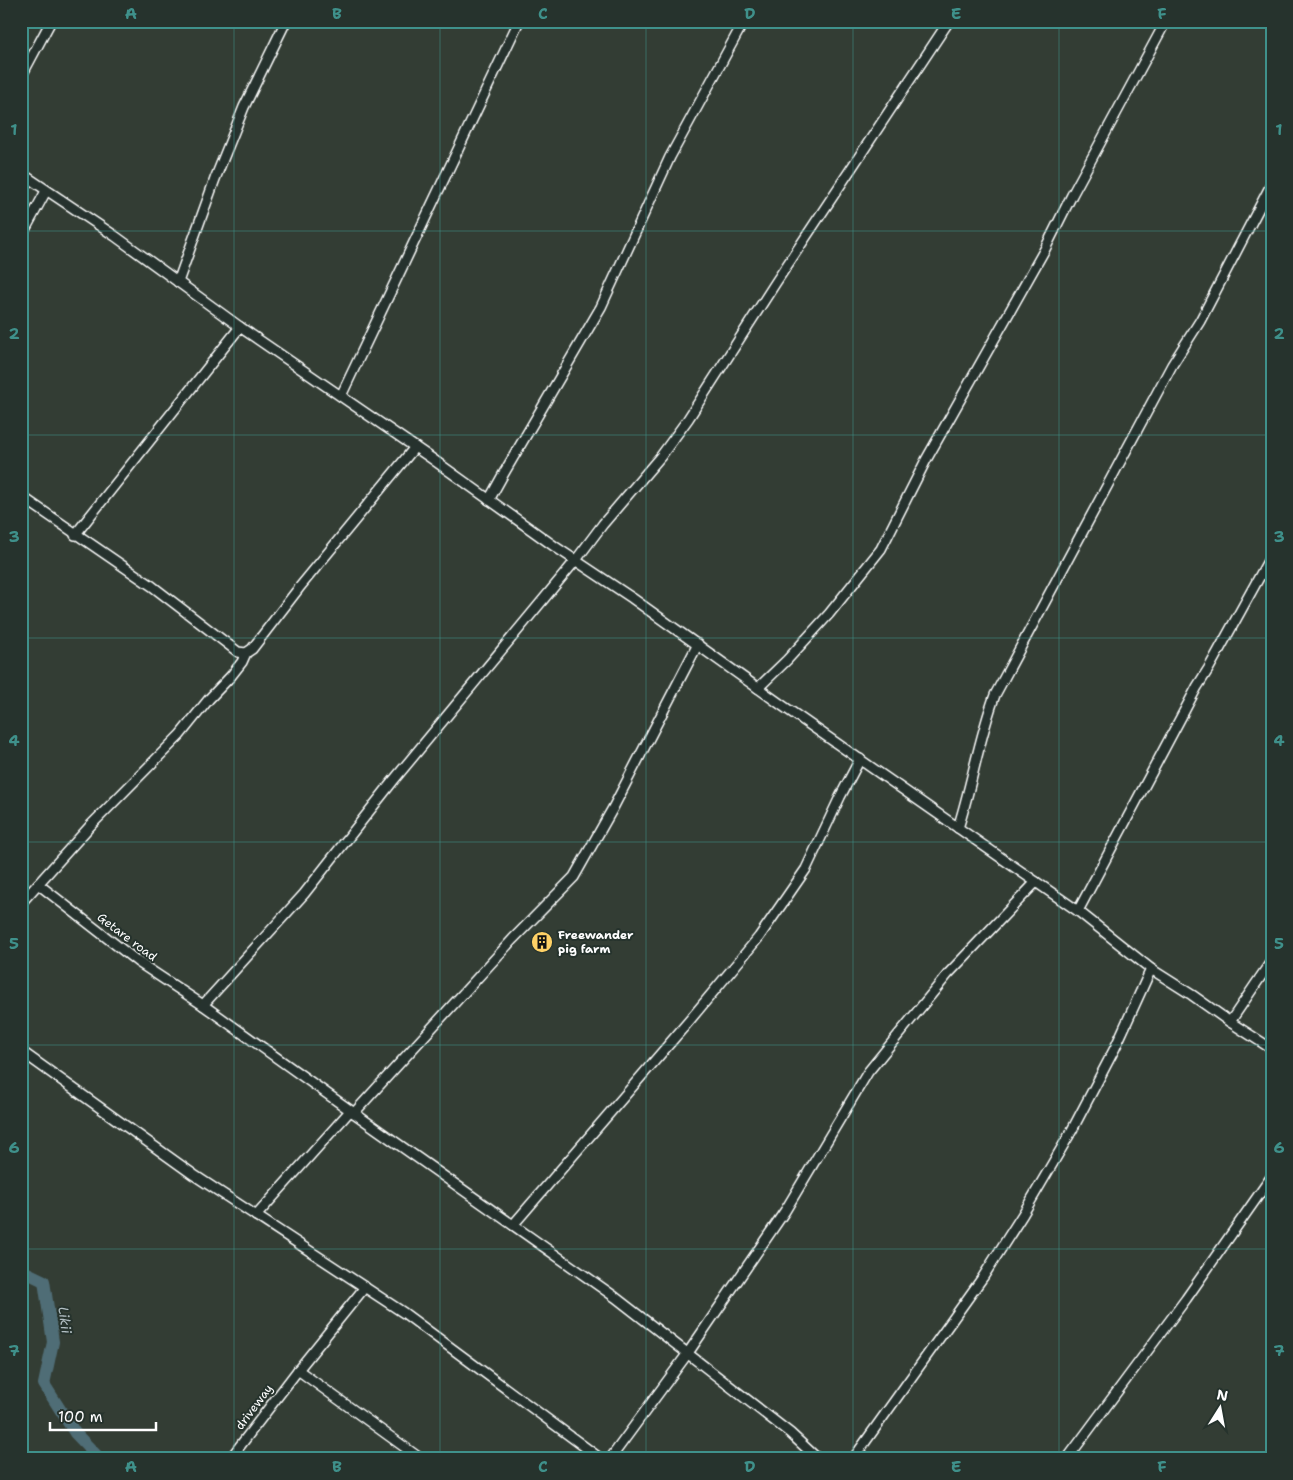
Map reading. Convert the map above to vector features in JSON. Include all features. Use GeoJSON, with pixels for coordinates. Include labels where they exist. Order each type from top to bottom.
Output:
{"type":"FeatureCollection","features":[{"type":"Feature","properties":{"kind":"street"},"geometry":{"type":"LineString","coordinates":[[21,77],[51,21]]}},
{"type":"Feature","properties":{"kind":"street"},"geometry":{"type":"LineString","coordinates":[[178,282],[231,138],[256,80],[286,21]]}},
{"type":"Feature","properties":{"kind":"street"},"geometry":{"type":"LineString","coordinates":[[340,396],[519,21]]}},
{"type":"Feature","properties":{"kind":"street"},"geometry":{"type":"LineString","coordinates":[[489,500],[601,307],[670,157],[744,21]]}},
{"type":"Feature","properties":{"kind":"street"},"geometry":{"type":"LineString","coordinates":[[203,1005],[304,894],[393,782],[576,560],[603,524],[661,456],[688,420],[776,282],[949,21]]}},
{"type":"Feature","properties":{"kind":"street"},"geometry":{"type":"LineString","coordinates":[[758,688],[787,660],[829,614],[881,548],[926,460],[1045,249],[1166,21]]}},
{"type":"Feature","properties":{"kind":"street"},"geometry":{"type":"LineString","coordinates":[[21,174],[115,236],[240,327],[698,644],[758,688],[1078,911],[1150,968],[1272,1050]]}},
{"type":"Feature","properties":{"kind":"street"},"geometry":{"type":"LineString","coordinates":[[958,828],[969,792],[983,730],[995,695],[1172,365],[1200,321],[1272,183]]}},
{"type":"Feature","properties":{"kind":"street"},"geometry":{"type":"LineString","coordinates":[[21,237],[46,192]]}},
{"type":"Feature","properties":{"kind":"street"},"geometry":{"type":"LineString","coordinates":[[76,535],[240,327]]}},
{"type":"Feature","properties":{"kind":"street"},"geometry":{"type":"LineString","coordinates":[[21,903],[91,825],[180,735],[209,699],[231,676],[246,654],[262,637],[299,588],[415,447]]}},
{"type":"Feature","properties":{"kind":"street"},"geometry":{"type":"LineString","coordinates":[[21,496],[152,586],[238,652],[246,654]]}},
{"type":"Feature","properties":{"kind":"street"},"geometry":{"type":"LineString","coordinates":[[1078,911],[1184,710],[1272,554]]}},
{"type":"Feature","properties":{"kind":"street"},"geometry":{"type":"LineString","coordinates":[[256,1216],[513,939],[574,877],[613,808],[698,644]]}},
{"type":"Feature","properties":{"kind":"street"},"geometry":{"type":"LineString","coordinates":[[513,1225],[689,1021],[758,937],[806,869],[860,759]]}},
{"type":"Feature","properties":{"kind":"street"},"geometry":{"type":"LineString","coordinates":[[610,1459],[688,1353],[785,1211],[868,1072],[948,974],[1036,882]]}},
{"type":"Feature","properties":{"kind":"street","name":"Getare road"},"geometry":{"type":"LineString","coordinates":[[38,884],[138,962],[203,1005],[615,1297],[790,1433],[818,1459]]}},
{"type":"Feature","properties":{"kind":"street"},"geometry":{"type":"LineString","coordinates":[[1230,1022],[1272,960]]}},
{"type":"Feature","properties":{"kind":"street"},"geometry":{"type":"LineString","coordinates":[[853,1459],[983,1277],[1023,1214],[1062,1148],[1115,1048],[1150,968]]}},
{"type":"Feature","properties":{"kind":"street"},"geometry":{"type":"LineString","coordinates":[[21,1051],[194,1176],[365,1287],[454,1350],[601,1459]]}},
{"type":"Feature","properties":{"kind":"street"},"geometry":{"type":"LineString","coordinates":[[1067,1459],[1180,1307],[1272,1176]]}},
{"type":"Feature","properties":{"kind":"street","name":"driveway"},"geometry":{"type":"LineString","coordinates":[[230,1459],[365,1287]]}},
{"type":"Feature","properties":{"kind":"street"},"geometry":{"type":"LineString","coordinates":[[298,1370],[421,1459]]}},
{"type":"Feature","properties":{"kind":"waterway","name":"Likii"},"geometry":{"type":"LineString","coordinates":[[21,1270],[44,1281],[53,1342],[44,1384],[75,1433],[100,1459]]}},
{"type":"Feature","properties":{"kind":"place","name":"Freewander pig farm"},"geometry":{"type":"Point","coordinates":[542,942]}}]}
